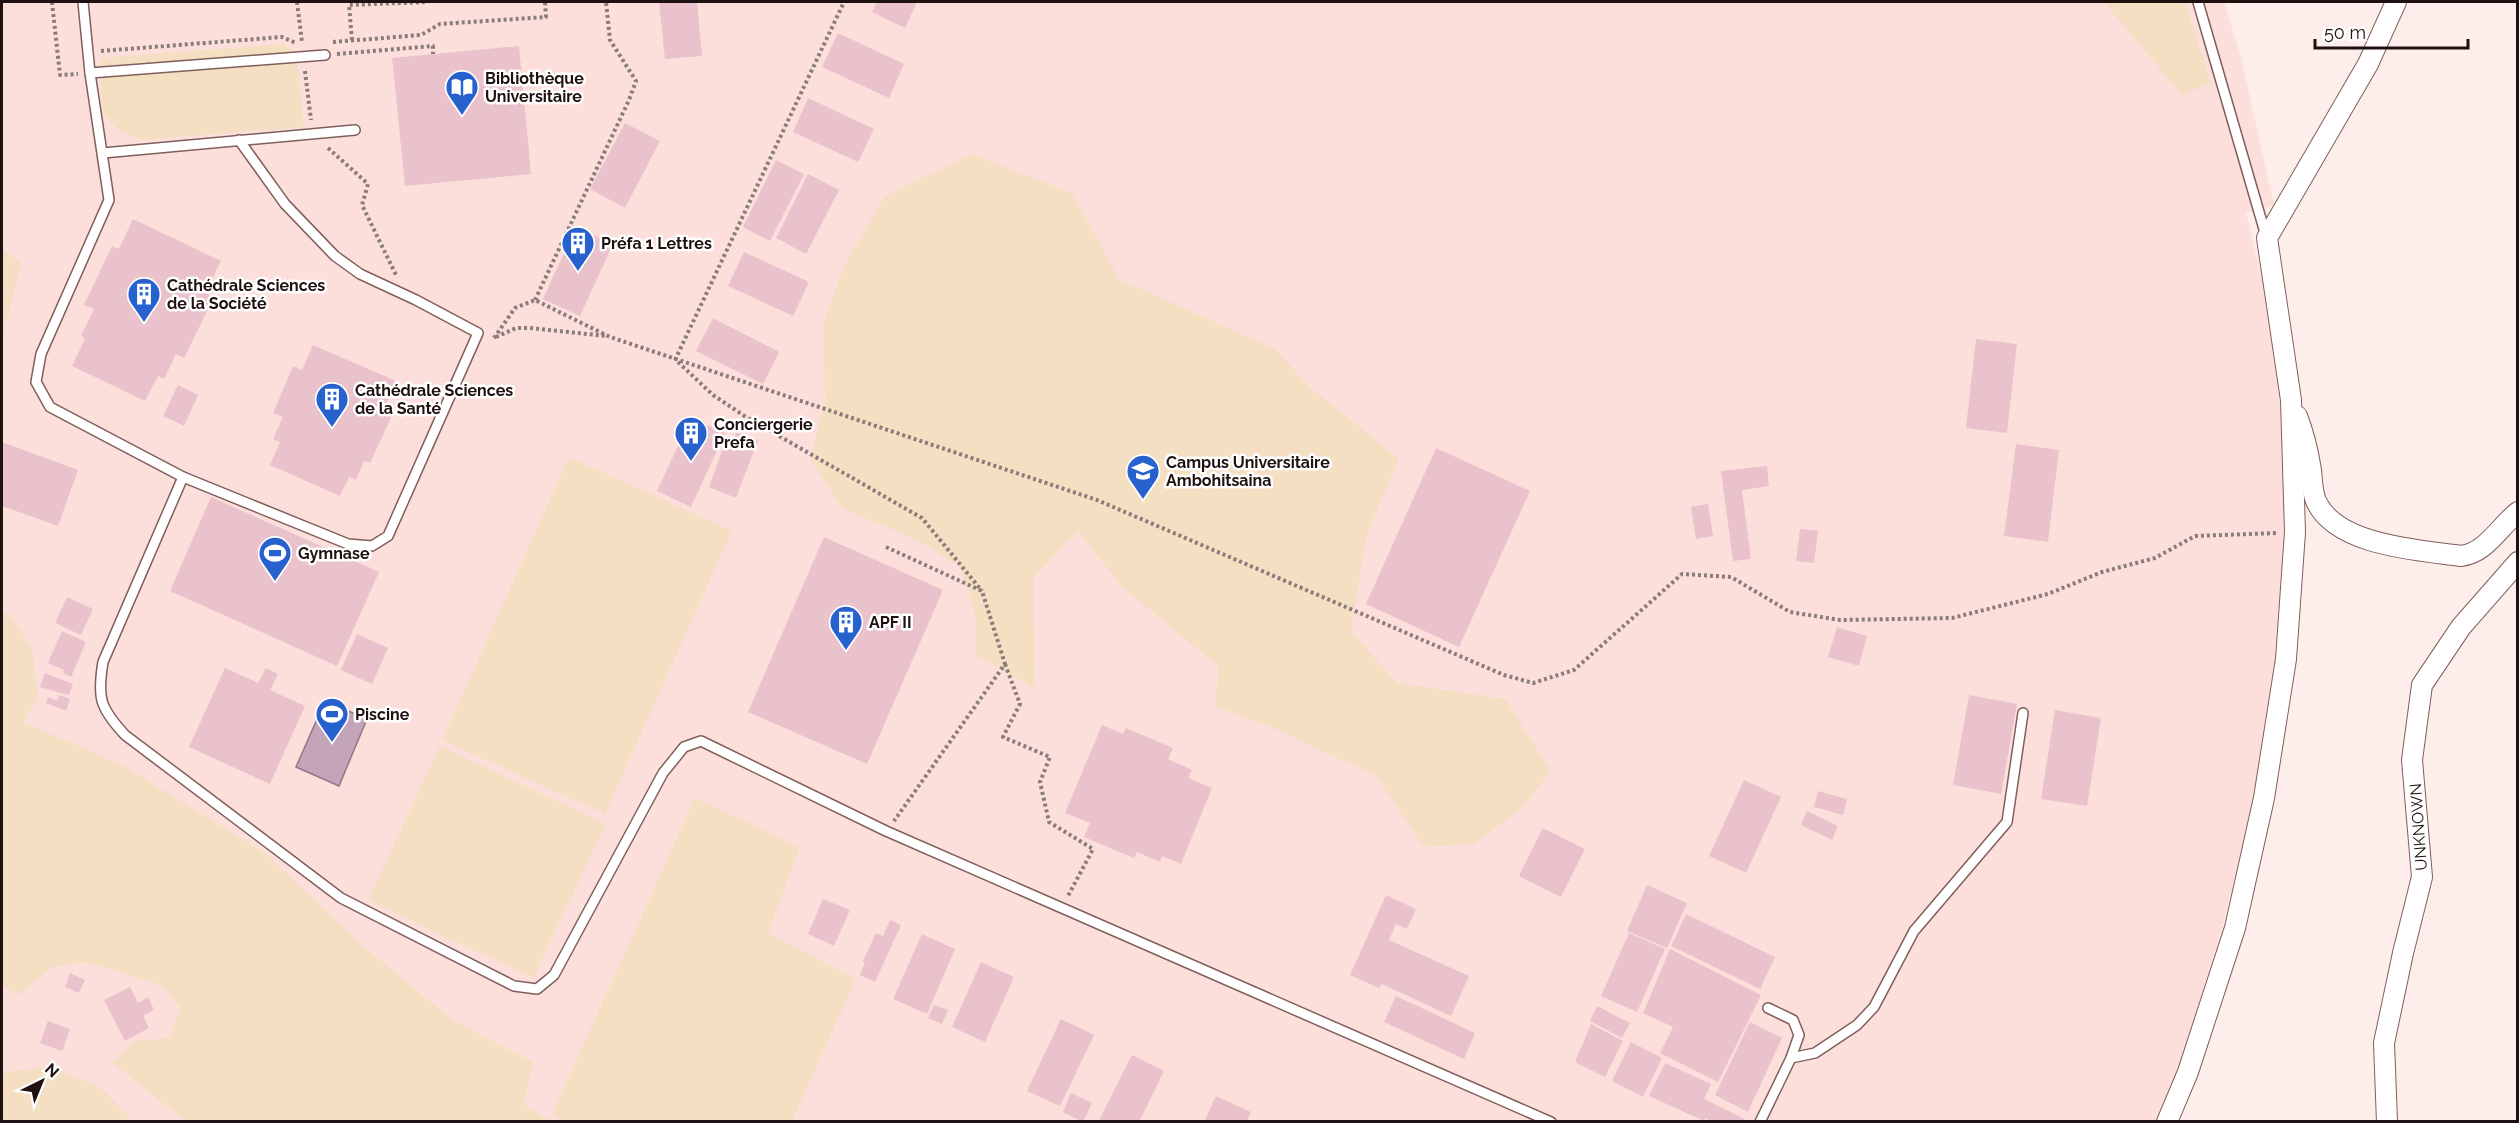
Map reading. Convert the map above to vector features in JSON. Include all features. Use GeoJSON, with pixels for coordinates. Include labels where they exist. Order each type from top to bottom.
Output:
{"type":"FeatureCollection","features":[{"type":"Feature","properties":{"kind":"street"},"geometry":{"type":"LineString","coordinates":[[2167,1122],[2188,1072],[2235,928],[2264,798],[2286,659],[2295,532],[2291,400],[2267,238],[2368,64],[2396,2]]}},
{"type":"Feature","properties":{"kind":"street"},"geometry":{"type":"LineString","coordinates":[[2291,400],[2306,439],[2315,499],[2324,515],[2345,529],[2379,543],[2461,556],[2470,555],[2484,547],[2517,512]]}},
{"type":"Feature","properties":{"kind":"street","name":"UNKNOWN"},"geometry":{"type":"LineString","coordinates":[[2387,1122],[2384,1043],[2422,877],[2412,760],[2422,685],[2461,627],[2517,562]]}},
{"type":"Feature","properties":{"kind":"lane"},"geometry":{"type":"LineString","coordinates":[[82,2],[109,200],[41,354],[36,381],[50,407],[183,477],[348,544],[372,546],[388,536],[478,333],[360,274],[335,256],[285,204],[239,140]]}},
{"type":"Feature","properties":{"kind":"lane"},"geometry":{"type":"LineString","coordinates":[[2198,2],[2267,238]]}},
{"type":"Feature","properties":{"kind":"lane"},"geometry":{"type":"LineString","coordinates":[[90,73],[325,55]]}},
{"type":"Feature","properties":{"kind":"lane"},"geometry":{"type":"LineString","coordinates":[[103,153],[355,130]]}},
{"type":"Feature","properties":{"kind":"lane"},"geometry":{"type":"LineString","coordinates":[[183,477],[103,662],[99,689],[108,716],[125,735],[341,898],[514,986],[537,989],[554,975],[663,773],[684,747],[701,741],[886,831],[1551,1122]]}},
{"type":"Feature","properties":{"kind":"lane"},"geometry":{"type":"LineString","coordinates":[[1791,1058],[1815,1053],[1857,1025],[1874,1007],[1914,931],[2007,822],[2023,713]]}},
{"type":"Feature","properties":{"kind":"lane"},"geometry":{"type":"LineString","coordinates":[[1760,1122],[1791,1058],[1799,1035],[1793,1020],[1768,1008]]}},
{"type":"Feature","properties":{"kind":"path"},"geometry":{"type":"LineString","coordinates":[[52,2],[60,75]]}},
{"type":"Feature","properties":{"kind":"path"},"geometry":{"type":"LineString","coordinates":[[297,2],[302,45],[312,44]]}},
{"type":"Feature","properties":{"kind":"path"},"geometry":{"type":"LineString","coordinates":[[352,40],[349,5],[428,2]]}},
{"type":"Feature","properties":{"kind":"path"},"geometry":{"type":"LineString","coordinates":[[322,43],[421,34],[440,24],[546,17],[545,2]]}},
{"type":"Feature","properties":{"kind":"path"},"geometry":{"type":"LineString","coordinates":[[606,2],[610,40],[636,81],[535,300],[515,308],[494,338],[516,328],[530,327],[610,337]]}},
{"type":"Feature","properties":{"kind":"path"},"geometry":{"type":"LineString","coordinates":[[675,360],[844,2]]}},
{"type":"Feature","properties":{"kind":"path"},"geometry":{"type":"LineString","coordinates":[[305,67],[312,134],[368,184],[362,205],[393,270],[416,300]]}},
{"type":"Feature","properties":{"kind":"path"},"geometry":{"type":"LineString","coordinates":[[535,300],[610,337],[1097,500],[1504,675],[1533,684],[1574,670],[1682,574],[1731,576],[1790,612],[1840,620],[1952,618],[2048,594],[2102,572],[2155,558],[2195,536],[2295,532]]}},
{"type":"Feature","properties":{"kind":"path"},"geometry":{"type":"LineString","coordinates":[[675,360],[713,395],[746,417],[922,518],[982,591],[1020,704],[1003,737],[1050,757],[1040,782],[1049,822],[1093,849],[1062,908]]}},
{"type":"Feature","properties":{"kind":"path"},"geometry":{"type":"LineString","coordinates":[[885,547],[982,591]]}},
{"type":"Feature","properties":{"kind":"path"},"geometry":{"type":"LineString","coordinates":[[886,831],[1005,664]]}},
{"type":"Feature","properties":{"kind":"shaded area","name":"Campus Universitaire Ambohitsaina"},"geometry":{"type":"Polygon","coordinates":[[[2,2],[2224,2],[2241,57],[2274,205],[2246,213],[2269,306],[2283,430],[2285,569],[2278,656],[2259,776],[2224,922],[2180,1065],[2156,1121],[2,1122],[2,2]]]}},
{"type":"Feature","properties":{"kind":"shaded area"},"geometry":{"type":"Polygon","coordinates":[[[2104,2],[2185,2],[2211,83],[2182,95],[2104,2]]]}},
{"type":"Feature","properties":{"kind":"shaded area"},"geometry":{"type":"Polygon","coordinates":[[[283,44],[296,52],[304,127],[142,140],[118,130],[102,111],[100,58],[283,44]]]}},
{"type":"Feature","properties":{"kind":"shaded area"},"geometry":{"type":"Polygon","coordinates":[[[971,154],[1072,193],[1119,279],[1275,349],[1310,387],[1399,459],[1367,534],[1351,631],[1397,683],[1505,699],[1551,771],[1522,808],[1474,844],[1424,847],[1376,776],[1275,729],[1215,706],[1219,667],[1123,588],[1078,531],[1033,578],[1035,688],[975,655],[976,619],[960,566],[917,540],[843,509],[810,459],[825,402],[824,322],[844,266],[885,196],[971,154]]]}},
{"type":"Feature","properties":{"kind":"shaded area"},"geometry":{"type":"Polygon","coordinates":[[[2,249],[21,263],[2,339],[2,249]]]}},
{"type":"Feature","properties":{"kind":"shaded area"},"geometry":{"type":"Polygon","coordinates":[[[569,457],[732,531],[605,814],[442,740],[569,457]]]}},
{"type":"Feature","properties":{"kind":"shaded area"},"geometry":{"type":"Polygon","coordinates":[[[2,612],[10,615],[32,648],[38,697],[23,723],[129,769],[265,853],[364,947],[454,1021],[533,1062],[524,1105],[552,1121],[186,1121],[112,1063],[135,1041],[168,1038],[181,1009],[162,985],[86,962],[53,967],[18,995],[2,986],[2,612]]]}},
{"type":"Feature","properties":{"kind":"shaded area","name":"Piscine"},"geometry":{"type":"Polygon","coordinates":[[[325,701],[367,719],[339,786],[296,767],[325,701]]]}},
{"type":"Feature","properties":{"kind":"shaded area"},"geometry":{"type":"Polygon","coordinates":[[[440,746],[606,824],[533,978],[368,900],[440,746]]]}},
{"type":"Feature","properties":{"kind":"shaded area"},"geometry":{"type":"Polygon","coordinates":[[[695,798],[800,847],[768,933],[856,979],[792,1121],[565,1121],[552,1114],[695,798]]]}},
{"type":"Feature","properties":{"kind":"shaded area"},"geometry":{"type":"Polygon","coordinates":[[[49,1066],[101,1088],[133,1121],[2,1121],[2,1073],[49,1066]]]}},
{"type":"Feature","properties":{"kind":"building"},"geometry":{"type":"Polygon","coordinates":[[[659,2],[697,2],[702,56],[665,59],[659,2]]]}},
{"type":"Feature","properties":{"kind":"building"},"geometry":{"type":"Polygon","coordinates":[[[877,2],[917,2],[905,28],[872,12],[877,2]]]}},
{"type":"Feature","properties":{"kind":"building"},"geometry":{"type":"Polygon","coordinates":[[[838,33],[904,64],[889,98],[822,67],[838,33]]]}},
{"type":"Feature","properties":{"kind":"building","name":"Bibliothèque Universitaire"},"geometry":{"type":"Polygon","coordinates":[[[519,46],[531,174],[405,186],[392,58],[519,46]]]}},
{"type":"Feature","properties":{"kind":"building"},"geometry":{"type":"Polygon","coordinates":[[[808,98],[874,129],[858,162],[793,132],[808,98]]]}},
{"type":"Feature","properties":{"kind":"building"},"geometry":{"type":"Polygon","coordinates":[[[625,123],[660,141],[625,208],[590,189],[625,123]]]}},
{"type":"Feature","properties":{"kind":"building"},"geometry":{"type":"Polygon","coordinates":[[[776,160],[804,174],[770,241],[743,227],[776,160]]]}},
{"type":"Feature","properties":{"kind":"building"},"geometry":{"type":"Polygon","coordinates":[[[808,174],[839,190],[806,254],[776,238],[808,174]]]}},
{"type":"Feature","properties":{"kind":"building","name":"Cathédrale Sciences de la Société"},"geometry":{"type":"Polygon","coordinates":[[[133,219],[221,261],[205,293],[214,297],[184,358],[176,354],[164,379],[158,376],[145,401],[72,366],[85,339],[81,336],[94,309],[84,305],[112,246],[119,249],[133,219]]]}},
{"type":"Feature","properties":{"kind":"building","name":"Préfa 1 Lettres"},"geometry":{"type":"Polygon","coordinates":[[[576,227],[613,244],[580,316],[543,299],[576,227]]]}},
{"type":"Feature","properties":{"kind":"building"},"geometry":{"type":"Polygon","coordinates":[[[744,252],[809,282],[793,316],[728,286],[744,252]]]}},
{"type":"Feature","properties":{"kind":"building"},"geometry":{"type":"Polygon","coordinates":[[[713,318],[779,352],[763,384],[696,351],[713,318]]]}},
{"type":"Feature","properties":{"kind":"building"},"geometry":{"type":"Polygon","coordinates":[[[1976,339],[2017,344],[2007,433],[1966,428],[1976,339]]]}},
{"type":"Feature","properties":{"kind":"building","name":"Cathédrale Sciences de la Santé"},"geometry":{"type":"Polygon","coordinates":[[[313,345],[396,381],[385,407],[394,411],[370,463],[364,461],[356,480],[349,477],[340,496],[270,465],[280,442],[273,439],[283,417],[273,413],[293,366],[302,370],[313,345]]]}},
{"type":"Feature","properties":{"kind":"building"},"geometry":{"type":"Polygon","coordinates":[[[178,385],[198,395],[184,426],[163,416],[178,385]]]}},
{"type":"Feature","properties":{"kind":"building","name":"Conciergerie Prefa"},"geometry":{"type":"Polygon","coordinates":[[[691,418],[725,433],[691,507],[657,491],[691,418]]]}},
{"type":"Feature","properties":{"kind":"building"},"geometry":{"type":"Polygon","coordinates":[[[736,432],[758,440],[736,498],[709,487],[727,437],[734,439],[736,432]]]}},
{"type":"Feature","properties":{"kind":"building"},"geometry":{"type":"Polygon","coordinates":[[[2,442],[78,470],[58,526],[2,506],[2,442]]]}},
{"type":"Feature","properties":{"kind":"building"},"geometry":{"type":"Polygon","coordinates":[[[2016,444],[2059,450],[2048,542],[2004,536],[2016,444]]]}},
{"type":"Feature","properties":{"kind":"building"},"geometry":{"type":"Polygon","coordinates":[[[1436,448],[1530,491],[1459,647],[1366,604],[1436,448]]]}},
{"type":"Feature","properties":{"kind":"building"},"geometry":{"type":"Polygon","coordinates":[[[1767,466],[1769,486],[1742,490],[1751,559],[1733,561],[1721,471],[1767,466]]]}},
{"type":"Feature","properties":{"kind":"building","name":"Gymnase"},"geometry":{"type":"Polygon","coordinates":[[[211,497],[379,572],[337,666],[170,591],[211,497]]]}},
{"type":"Feature","properties":{"kind":"building"},"geometry":{"type":"Polygon","coordinates":[[[1708,504],[1713,536],[1696,539],[1691,507],[1708,504]]]}},
{"type":"Feature","properties":{"kind":"building"},"geometry":{"type":"Polygon","coordinates":[[[1800,529],[1818,531],[1814,563],[1796,561],[1800,529]]]}},
{"type":"Feature","properties":{"kind":"building","name":"APF II"},"geometry":{"type":"Polygon","coordinates":[[[824,537],[943,590],[867,764],[748,712],[824,537]]]}},
{"type":"Feature","properties":{"kind":"building"},"geometry":{"type":"Polygon","coordinates":[[[67,597],[93,609],[81,635],[55,623],[67,597]]]}},
{"type":"Feature","properties":{"kind":"building"},"geometry":{"type":"Polygon","coordinates":[[[1837,627],[1867,636],[1859,666],[1828,657],[1837,627]]]}},
{"type":"Feature","properties":{"kind":"building"},"geometry":{"type":"Polygon","coordinates":[[[62,631],[86,642],[71,677],[63,673],[64,670],[48,663],[62,631]]]}},
{"type":"Feature","properties":{"kind":"building"},"geometry":{"type":"Polygon","coordinates":[[[357,634],[388,648],[372,684],[341,670],[357,634]]]}},
{"type":"Feature","properties":{"kind":"building"},"geometry":{"type":"Polygon","coordinates":[[[225,668],[258,683],[266,668],[278,674],[270,690],[305,706],[270,784],[189,747],[225,668]]]}},
{"type":"Feature","properties":{"kind":"building"},"geometry":{"type":"Polygon","coordinates":[[[45,673],[73,684],[69,695],[40,687],[45,673]]]}},
{"type":"Feature","properties":{"kind":"building"},"geometry":{"type":"Polygon","coordinates":[[[59,695],[70,699],[66,711],[46,703],[48,697],[57,701],[59,695]]]}},
{"type":"Feature","properties":{"kind":"building"},"geometry":{"type":"Polygon","coordinates":[[[1969,695],[2017,704],[2001,794],[1953,785],[1969,695]]]}},
{"type":"Feature","properties":{"kind":"building"},"geometry":{"type":"Polygon","coordinates":[[[2055,710],[2101,718],[2087,806],[2041,799],[2055,710]]]}},
{"type":"Feature","properties":{"kind":"building"},"geometry":{"type":"Polygon","coordinates":[[[1102,725],[1123,734],[1126,728],[1173,748],[1168,759],[1192,770],[1188,778],[1212,788],[1181,864],[1162,856],[1160,862],[1137,852],[1134,858],[1084,837],[1090,823],[1065,813],[1102,725]]]}},
{"type":"Feature","properties":{"kind":"building"},"geometry":{"type":"Polygon","coordinates":[[[1744,780],[1781,797],[1746,873],[1709,856],[1744,780]]]}},
{"type":"Feature","properties":{"kind":"building"},"geometry":{"type":"Polygon","coordinates":[[[1818,791],[1847,799],[1843,815],[1814,807],[1818,791]]]}},
{"type":"Feature","properties":{"kind":"building"},"geometry":{"type":"Polygon","coordinates":[[[1807,811],[1838,826],[1832,840],[1801,825],[1807,811]]]}},
{"type":"Feature","properties":{"kind":"building"},"geometry":{"type":"Polygon","coordinates":[[[1543,828],[1585,849],[1561,897],[1519,876],[1543,828]]]}},
{"type":"Feature","properties":{"kind":"building"},"geometry":{"type":"Polygon","coordinates":[[[1647,885],[1687,903],[1667,948],[1627,931],[1647,885]]]}},
{"type":"Feature","properties":{"kind":"building"},"geometry":{"type":"Polygon","coordinates":[[[1386,895],[1416,909],[1407,929],[1396,924],[1389,940],[1469,976],[1451,1016],[1382,984],[1379,988],[1350,975],[1386,895]]]}},
{"type":"Feature","properties":{"kind":"building"},"geometry":{"type":"Polygon","coordinates":[[[823,899],[850,910],[834,946],[808,934],[823,899]]]}},
{"type":"Feature","properties":{"kind":"building"},"geometry":{"type":"Polygon","coordinates":[[[1686,914],[1775,957],[1760,989],[1671,946],[1686,914]]]}},
{"type":"Feature","properties":{"kind":"building"},"geometry":{"type":"Polygon","coordinates":[[[890,920],[901,925],[875,982],[860,975],[865,962],[863,961],[876,933],[883,936],[890,920]]]}},
{"type":"Feature","properties":{"kind":"building"},"geometry":{"type":"Polygon","coordinates":[[[1629,933],[1665,949],[1637,1012],[1601,996],[1629,933]]]}},
{"type":"Feature","properties":{"kind":"building"},"geometry":{"type":"Polygon","coordinates":[[[922,934],[955,949],[927,1014],[893,999],[922,934]]]}},
{"type":"Feature","properties":{"kind":"building"},"geometry":{"type":"Polygon","coordinates":[[[1670,949],[1761,995],[1718,1082],[1660,1053],[1673,1027],[1643,1013],[1670,949]]]}},
{"type":"Feature","properties":{"kind":"building"},"geometry":{"type":"Polygon","coordinates":[[[981,962],[1014,977],[985,1042],[952,1027],[981,962]]]}},
{"type":"Feature","properties":{"kind":"building"},"geometry":{"type":"Polygon","coordinates":[[[70,973],[85,980],[79,993],[65,987],[70,973]]]}},
{"type":"Feature","properties":{"kind":"building"},"geometry":{"type":"Polygon","coordinates":[[[130,987],[138,1003],[148,997],[154,1010],[143,1016],[149,1028],[125,1041],[104,1000],[130,987]]]}},
{"type":"Feature","properties":{"kind":"building"},"geometry":{"type":"Polygon","coordinates":[[[1396,996],[1475,1033],[1464,1059],[1384,1022],[1396,996]]]}},
{"type":"Feature","properties":{"kind":"building"},"geometry":{"type":"Polygon","coordinates":[[[934,1005],[948,1010],[942,1024],[928,1018],[934,1005]]]}},
{"type":"Feature","properties":{"kind":"building"},"geometry":{"type":"Polygon","coordinates":[[[1597,1006],[1630,1023],[1622,1038],[1590,1021],[1597,1006]]]}},
{"type":"Feature","properties":{"kind":"building"},"geometry":{"type":"Polygon","coordinates":[[[1061,1019],[1094,1035],[1060,1106],[1027,1091],[1061,1019]]]}},
{"type":"Feature","properties":{"kind":"building"},"geometry":{"type":"Polygon","coordinates":[[[48,1021],[70,1029],[62,1051],[40,1043],[48,1021]]]}},
{"type":"Feature","properties":{"kind":"building"},"geometry":{"type":"Polygon","coordinates":[[[1750,1022],[1782,1038],[1748,1112],[1715,1095],[1750,1022]]]}},
{"type":"Feature","properties":{"kind":"building"},"geometry":{"type":"Polygon","coordinates":[[[1591,1024],[1623,1041],[1605,1077],[1575,1062],[1591,1024]]]}},
{"type":"Feature","properties":{"kind":"building"},"geometry":{"type":"Polygon","coordinates":[[[1631,1042],[1662,1058],[1643,1097],[1612,1081],[1631,1042]]]}},
{"type":"Feature","properties":{"kind":"building"},"geometry":{"type":"Polygon","coordinates":[[[1132,1055],[1164,1071],[1139,1122],[1098,1122],[1132,1055]]]}},
{"type":"Feature","properties":{"kind":"building"},"geometry":{"type":"Polygon","coordinates":[[[1665,1063],[1711,1084],[1704,1099],[1745,1119],[1744,1122],[1712,1122],[1706,1118],[1704,1121],[1649,1096],[1665,1063]]]}},
{"type":"Feature","properties":{"kind":"building"},"geometry":{"type":"Polygon","coordinates":[[[1071,1093],[1092,1103],[1083,1122],[1063,1112],[1071,1093]]]}},
{"type":"Feature","properties":{"kind":"building"},"geometry":{"type":"Polygon","coordinates":[[[1216,1096],[1251,1112],[1246,1122],[1204,1122],[1216,1096]]]}},
{"type":"Feature","properties":{"kind":"place","name":"Bibliothèque Universitaire"},"geometry":{"type":"Point","coordinates":[462,116]}},
{"type":"Feature","properties":{"kind":"place","name":"Préfa 1 Lettres"},"geometry":{"type":"Point","coordinates":[578,272]}},
{"type":"Feature","properties":{"kind":"place","name":"Cathédrale Sciences de la Société"},"geometry":{"type":"Point","coordinates":[144,323]}},
{"type":"Feature","properties":{"kind":"place","name":"Cathédrale Sciences de la Santé"},"geometry":{"type":"Point","coordinates":[332,428]}},
{"type":"Feature","properties":{"kind":"place","name":"Conciergerie Prefa"},"geometry":{"type":"Point","coordinates":[691,462]}},
{"type":"Feature","properties":{"kind":"place","name":"Campus Universitaire Ambohitsaina"},"geometry":{"type":"Point","coordinates":[1143,500]}},
{"type":"Feature","properties":{"kind":"place","name":"Gymnase"},"geometry":{"type":"Point","coordinates":[275,582]}},
{"type":"Feature","properties":{"kind":"place","name":"APF II"},"geometry":{"type":"Point","coordinates":[846,651]}},
{"type":"Feature","properties":{"kind":"place","name":"Piscine"},"geometry":{"type":"Point","coordinates":[332,743]}}]}
